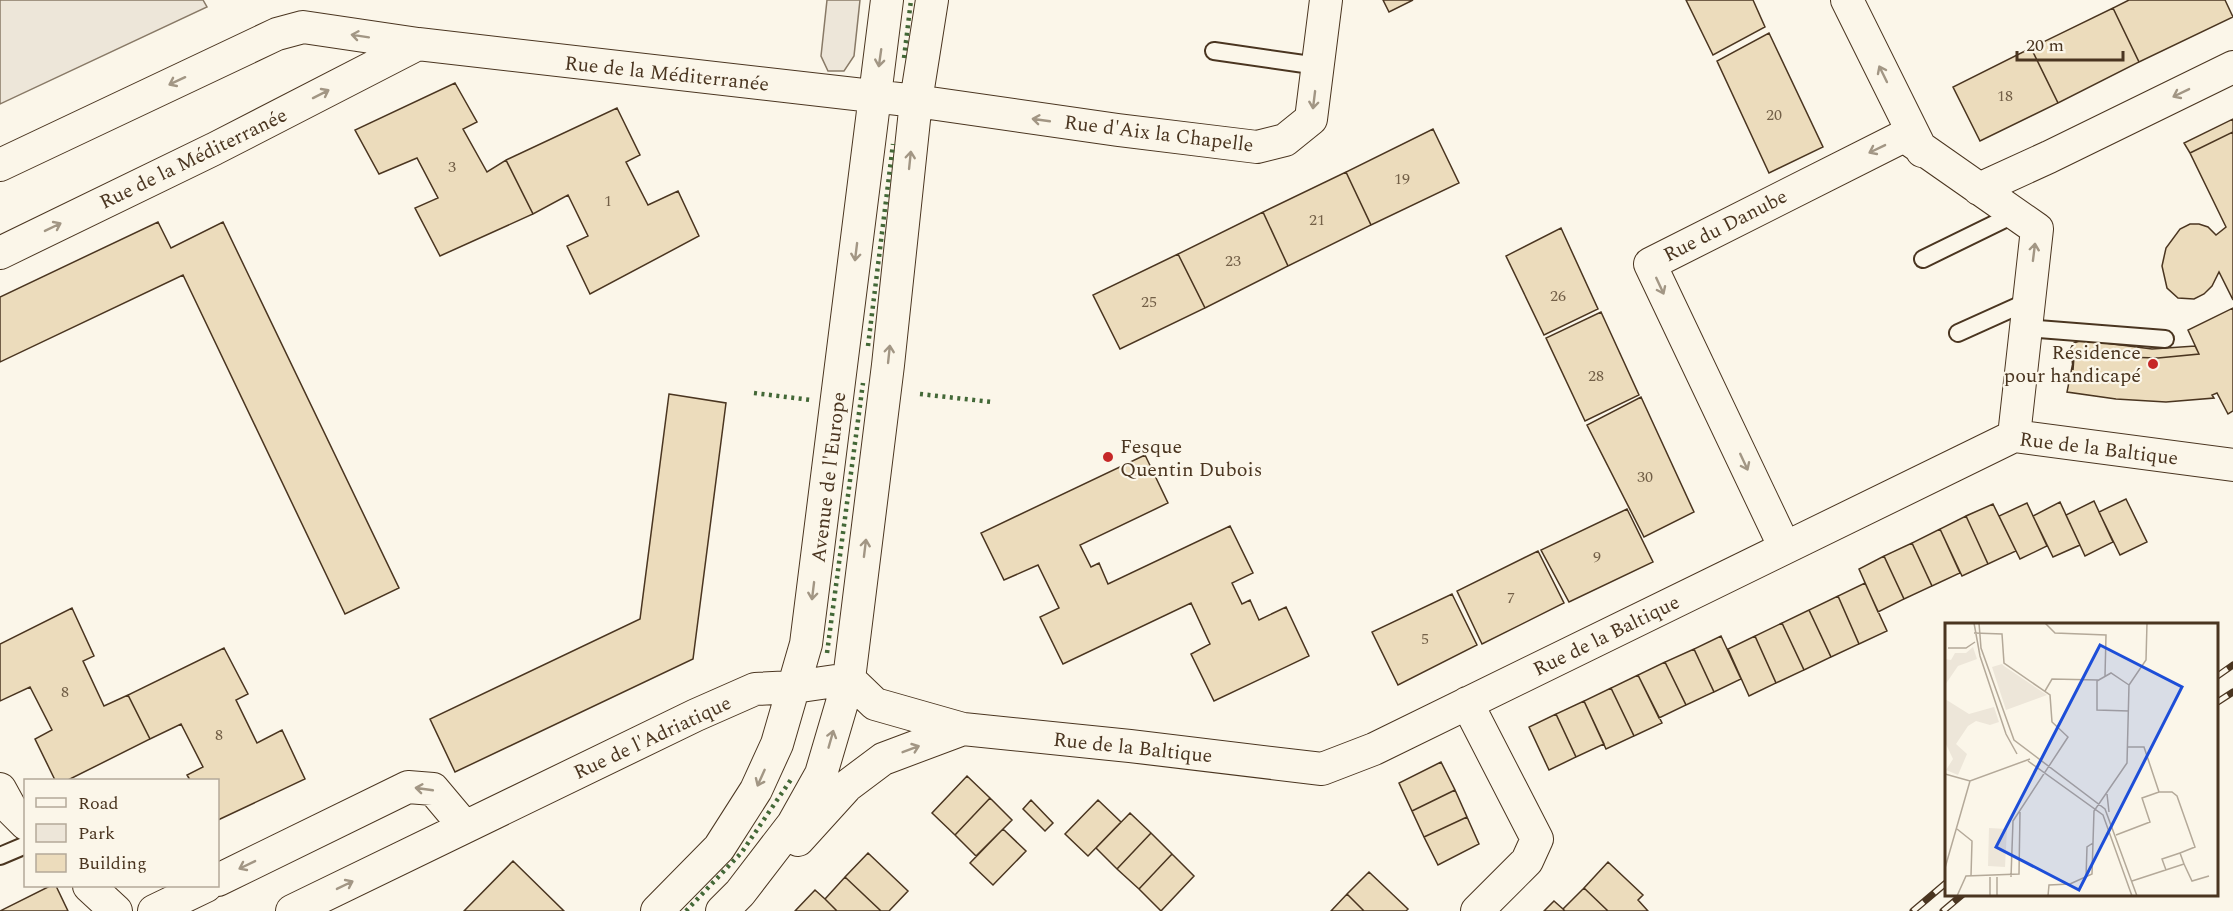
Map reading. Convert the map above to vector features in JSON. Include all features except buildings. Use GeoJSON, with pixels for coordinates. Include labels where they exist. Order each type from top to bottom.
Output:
{"type":"FeatureCollection","features":[{"type":"Feature","properties":{"kind":"street","name":"Avenue de l'Europe"},"geometry":{"type":"LineString","coordinates":[[657,911],[718,848],[756,790],[777,744],[806,644],[887,0]]}},
{"type":"Feature","properties":{"kind":"street"},"geometry":{"type":"LineString","coordinates":[[731,902],[793,824],[821,774],[849,679],[888,365],[916,101],[932,0]]}},
{"type":"Feature","properties":{"kind":"street","name":"Rue d'Aix la Chapelle"},"geometry":{"type":"LineString","coordinates":[[916,101],[1257,147],[1285,140],[1311,119],[1326,0]]}},
{"type":"Feature","properties":{"kind":"street"},"geometry":{"type":"LineString","coordinates":[[1847,0],[1915,139]]}},
{"type":"Feature","properties":{"kind":"street","name":"Rue de la Méditerranée"},"geometry":{"type":"LineString","coordinates":[[0,165],[277,34],[303,27],[418,45],[916,101]]}},
{"type":"Feature","properties":{"kind":"street","name":"Rue de la Méditerranée"},"geometry":{"type":"LineString","coordinates":[[0,253],[214,149],[418,45]]}},
{"type":"Feature","properties":{"kind":"street"},"geometry":{"type":"LineString","coordinates":[[1979,189],[2233,67]]}},
{"type":"Feature","properties":{"kind":"street","name":"Rue du Danube"},"geometry":{"type":"LineString","coordinates":[[1785,548],[1650,264],[1904,136],[1915,139],[1979,189],[2037,229],[2014,436]]}},
{"type":"Feature","properties":{"kind":"street","name":"Rue de la Baltique"},"geometry":{"type":"LineString","coordinates":[[849,679],[874,704],[963,729],[1322,769],[1374,749],[2014,436],[2233,465]]}},
{"type":"Feature","properties":{"kind":"street","name":"Rue de l'Adriatique"},"geometry":{"type":"LineString","coordinates":[[292,911],[747,692],[755,689],[794,687],[849,679]]}},
{"type":"Feature","properties":{"kind":"street"},"geometry":{"type":"LineString","coordinates":[[1467,703],[1537,839],[1527,861],[1477,911]]}},
{"type":"Feature","properties":{"kind":"street","name":"Rue de la Baltique"},"geometry":{"type":"LineString","coordinates":[[731,902],[800,838],[847,786],[883,759],[963,729]]}},
{"type":"Feature","properties":{"kind":"street"},"geometry":{"type":"LineString","coordinates":[[219,880],[408,787],[433,789],[465,827]]}},
{"type":"Feature","properties":{"kind":"street"},"geometry":{"type":"LineString","coordinates":[[0,789],[10,809],[24,822]]}},
{"type":"Feature","properties":{"kind":"street"},"geometry":{"type":"LineString","coordinates":[[90,887],[116,911]]}},
{"type":"Feature","properties":{"kind":"street"},"geometry":{"type":"LineString","coordinates":[[154,911],[202,887]]}},
{"type":"Feature","properties":{"kind":"lane"},"geometry":{"type":"LineString","coordinates":[[1214,51],[1318,66]]}},
{"type":"Feature","properties":{"kind":"lane"},"geometry":{"type":"LineString","coordinates":[[1923,259],[2015,214]]}},
{"type":"Feature","properties":{"kind":"lane"},"geometry":{"type":"LineString","coordinates":[[1958,333],[2027,314],[2164,339]]}},
{"type":"Feature","properties":{"kind":"lane"},"geometry":{"type":"LineString","coordinates":[[0,856],[24,846]]}},
{"type":"Feature","properties":{"kind":"green space"},"geometry":{"type":"Polygon","coordinates":[[[0,0],[203,0],[207,7],[0,104],[0,0]]]}},
{"type":"Feature","properties":{"kind":"green space"},"geometry":{"type":"Polygon","coordinates":[[[827,0],[860,0],[854,56],[844,71],[828,71],[821,56],[827,0]]]}},
{"type":"Feature","properties":{"kind":"railway"},"geometry":{"type":"LineString","coordinates":[[2218,676],[2233,665]]}},
{"type":"Feature","properties":{"kind":"railway"},"geometry":{"type":"LineString","coordinates":[[2218,702],[2233,692]]}},
{"type":"Feature","properties":{"kind":"railway"},"geometry":{"type":"LineString","coordinates":[[1913,911],[1945,884]]}},
{"type":"Feature","properties":{"kind":"railway"},"geometry":{"type":"LineString","coordinates":[[1943,911],[1961,896]]}},
{"type":"Feature","properties":{"kind":"hedge"},"geometry":{"type":"LineString","coordinates":[[904,58],[911,0]]}},
{"type":"Feature","properties":{"kind":"hedge"},"geometry":{"type":"LineString","coordinates":[[868,346],[893,144]]}},
{"type":"Feature","properties":{"kind":"hedge"},"geometry":{"type":"LineString","coordinates":[[827,653],[863,383]]}},
{"type":"Feature","properties":{"kind":"hedge"},"geometry":{"type":"LineString","coordinates":[[754,393],[811,400]]}},
{"type":"Feature","properties":{"kind":"hedge"},"geometry":{"type":"LineString","coordinates":[[920,394],[992,402]]}},
{"type":"Feature","properties":{"kind":"hedge"},"geometry":{"type":"LineString","coordinates":[[686,911],[742,852],[792,778]]}},
{"type":"Feature","properties":{"kind":"place","name":"Résidence pour handicapé"},"geometry":{"type":"Point","coordinates":[2153,364]}},
{"type":"Feature","properties":{"kind":"place","name":"Fesque Quentin Dubois"},"geometry":{"type":"Point","coordinates":[1108,457]}}]}
